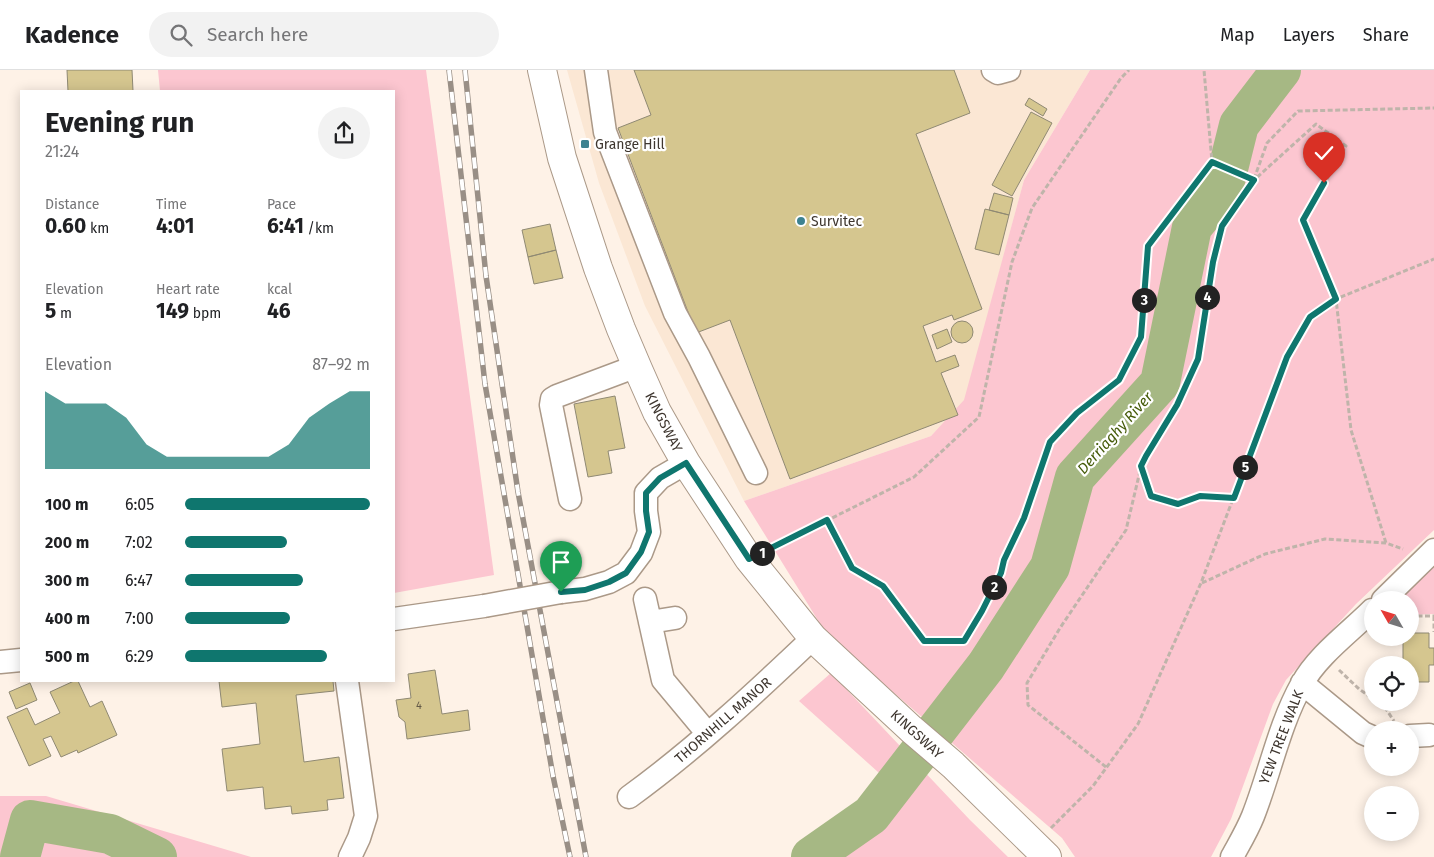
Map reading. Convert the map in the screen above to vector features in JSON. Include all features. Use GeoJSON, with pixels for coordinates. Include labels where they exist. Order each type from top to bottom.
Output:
{"type":"FeatureCollection","features":[{"type":"Feature","properties":{"kind":"main road","name":"KINGSWAY"},"geometry":{"type":"LineString","coordinates":[[542,70],[562,158],[598,268],[621,329],[657,412],[686,463],[749,559],[813,638],[911,729],[953,765],[1041,851]]}},
{"type":"Feature","properties":{"kind":"street"},"geometry":{"type":"LineString","coordinates":[[596,70],[604,132],[675,313],[699,357],[756,473]]}},
{"type":"Feature","properties":{"kind":"street"},"geometry":{"type":"LineString","coordinates":[[993,70],[998,72],[1010,70]]}},
{"type":"Feature","properties":{"kind":"street"},"geometry":{"type":"LineString","coordinates":[[570,499],[551,405],[552,399],[637,366]]}},
{"type":"Feature","properties":{"kind":"street"},"geometry":{"type":"LineString","coordinates":[[395,619],[484,606],[561,592],[585,590],[609,582],[626,573],[641,552],[649,532],[646,493],[660,478],[686,463]]}},
{"type":"Feature","properties":{"kind":"street"},"geometry":{"type":"LineString","coordinates":[[1392,591],[1431,554]]}},
{"type":"Feature","properties":{"kind":"street"},"geometry":{"type":"LineString","coordinates":[[645,599],[663,680],[708,734]]}},
{"type":"Feature","properties":{"kind":"street"},"geometry":{"type":"LineString","coordinates":[[650,622],[676,618]]}},
{"type":"Feature","properties":{"kind":"street","name":"YEW TREE WALK"},"geometry":{"type":"LineString","coordinates":[[1232,857],[1253,816],[1291,707],[1302,683],[1324,656],[1364,618]]}},
{"type":"Feature","properties":{"kind":"street","name":"THORNHILL MANOR"},"geometry":{"type":"LineString","coordinates":[[629,797],[662,773],[708,734],[813,638]]}},
{"type":"Feature","properties":{"kind":"street"},"geometry":{"type":"LineString","coordinates":[[0,662],[20,660]]}},
{"type":"Feature","properties":{"kind":"street"},"geometry":{"type":"LineString","coordinates":[[348,682],[366,816],[350,857]]}},
{"type":"Feature","properties":{"kind":"street"},"geometry":{"type":"LineString","coordinates":[[1302,683],[1364,734]]}},
{"type":"Feature","properties":{"kind":"path"},"geometry":{"type":"LineString","coordinates":[[749,559],[914,477],[979,417],[1012,262],[1032,208],[1121,78],[1129,70]]}},
{"type":"Feature","properties":{"kind":"path"},"geometry":{"type":"LineString","coordinates":[[827,520],[852,568],[883,586],[924,641],[964,641],[1001,573],[1004,560],[1024,518],[1050,442],[1077,413],[1119,380],[1141,337],[1148,246],[1212,162],[1204,70]]}},
{"type":"Feature","properties":{"kind":"path"},"geometry":{"type":"LineString","coordinates":[[1254,180],[1267,143],[1298,112],[1434,108]]}},
{"type":"Feature","properties":{"kind":"path"},"geometry":{"type":"LineString","coordinates":[[1106,768],[1028,705],[1027,683],[1060,628],[1126,530],[1141,466],[1177,405],[1198,359],[1213,262],[1222,226],[1254,180],[1316,124],[1346,146],[1303,220],[1336,299],[1351,430],[1386,543]]}},
{"type":"Feature","properties":{"kind":"path"},"geometry":{"type":"LineString","coordinates":[[1212,162],[1254,180]]}},
{"type":"Feature","properties":{"kind":"path"},"geometry":{"type":"LineString","coordinates":[[1041,851],[1093,786],[1138,724],[1201,583],[1287,357],[1310,317],[1336,299],[1434,259]]}},
{"type":"Feature","properties":{"kind":"path"},"geometry":{"type":"LineString","coordinates":[[1141,466],[1151,496],[1178,504],[1200,496],[1234,498]]}},
{"type":"Feature","properties":{"kind":"path"},"geometry":{"type":"LineString","coordinates":[[1201,583],[1265,554],[1325,539],[1386,543],[1431,554]]}},
{"type":"Feature","properties":{"kind":"path"},"geometry":{"type":"LineString","coordinates":[[1419,616],[1434,616],[1434,632]]}},
{"type":"Feature","properties":{"kind":"path"},"geometry":{"type":"LineString","coordinates":[[1324,656],[1364,692]]}},
{"type":"Feature","properties":{"kind":"path"},"geometry":{"type":"LineString","coordinates":[[1389,711],[1400,721]]}},
{"type":"Feature","properties":{"kind":"shaded area"},"geometry":{"type":"Polygon","coordinates":[[[158,70],[426,70],[494,575],[395,593],[395,90],[160,90],[158,70]]]}},
{"type":"Feature","properties":{"kind":"shaded area","name":"Survitec"},"geometry":{"type":"Polygon","coordinates":[[[567,70],[1090,70],[1024,180],[965,400],[931,436],[744,501],[645,306],[599,183],[567,70]]]}},
{"type":"Feature","properties":{"kind":"shaded area"},"geometry":{"type":"Polygon","coordinates":[[[1090,70],[1434,70],[1434,530],[1370,591],[1364,591],[1364,596],[1286,680],[1273,704],[1231,819],[1211,857],[1075,857],[1062,838],[827,635],[744,501],[931,436],[964,400],[1024,180],[1090,70]]]}},
{"type":"Feature","properties":{"kind":"shaded area"},"geometry":{"type":"Polygon","coordinates":[[[1434,567],[1434,614],[1419,615],[1419,591],[1408,591],[1434,567]]]}},
{"type":"Feature","properties":{"kind":"shaded area"},"geometry":{"type":"Polygon","coordinates":[[[831,673],[970,820],[1008,857],[800,857],[835,834],[888,781],[799,701],[831,673]]]}},
{"type":"Feature","properties":{"kind":"shaded area"},"geometry":{"type":"Polygon","coordinates":[[[0,796],[46,796],[251,857],[0,857],[0,796]]]}},
{"type":"Feature","properties":{"kind":"building"},"geometry":{"type":"Polygon","coordinates":[[[67,70],[132,70],[133,90],[68,90],[67,70]]]}},
{"type":"Feature","properties":{"kind":"building","name":"Survitec"},"geometry":{"type":"Polygon","coordinates":[[[634,70],[954,70],[970,113],[916,134],[982,309],[954,320],[952,315],[923,326],[936,362],[955,355],[959,366],[941,373],[958,415],[790,479],[730,320],[696,333],[618,128],[651,115],[634,70]]]}},
{"type":"Feature","properties":{"kind":"building"},"geometry":{"type":"Polygon","coordinates":[[[1029,98],[1047,109],[1043,116],[1025,105],[1029,98]]]}},
{"type":"Feature","properties":{"kind":"building"},"geometry":{"type":"Polygon","coordinates":[[[1031,112],[1052,123],[1012,196],[992,185],[1031,112]]]}},
{"type":"Feature","properties":{"kind":"building"},"geometry":{"type":"Polygon","coordinates":[[[994,193],[1013,198],[1009,215],[989,210],[994,193]]]}},
{"type":"Feature","properties":{"kind":"building"},"geometry":{"type":"Polygon","coordinates":[[[985,209],[1009,215],[999,255],[975,249],[985,209]]]}},
{"type":"Feature","properties":{"kind":"building"},"geometry":{"type":"Polygon","coordinates":[[[550,224],[556,250],[528,257],[522,230],[550,224]]]}},
{"type":"Feature","properties":{"kind":"building"},"geometry":{"type":"Polygon","coordinates":[[[556,250],[563,278],[534,284],[528,257],[556,250]]]}},
{"type":"Feature","properties":{"kind":"building"},"geometry":{"type":"Polygon","coordinates":[[[962,321],[970,324],[973,332],[970,340],[962,343],[954,340],[951,332],[954,324],[962,321]]]}},
{"type":"Feature","properties":{"kind":"building"},"geometry":{"type":"Polygon","coordinates":[[[947,329],[952,342],[937,349],[932,335],[947,329]]]}},
{"type":"Feature","properties":{"kind":"building"},"geometry":{"type":"Polygon","coordinates":[[[615,396],[625,448],[608,451],[612,473],[588,477],[574,404],[615,396]]]}},
{"type":"Feature","properties":{"kind":"building"},"geometry":{"type":"Polygon","coordinates":[[[1419,633],[1429,633],[1429,648],[1434,648],[1434,665],[1429,665],[1429,682],[1419,682],[1419,656],[1403,656],[1403,646],[1419,646],[1419,633]]]}},
{"type":"Feature","properties":{"kind":"building"},"geometry":{"type":"Polygon","coordinates":[[[435,670],[442,714],[468,710],[470,730],[407,739],[405,722],[399,717],[396,700],[411,698],[408,674],[435,670]]]}},
{"type":"Feature","properties":{"kind":"building"},"geometry":{"type":"Polygon","coordinates":[[[72,682],[78,682],[90,707],[102,701],[117,735],[78,753],[77,750],[61,757],[51,736],[43,739],[51,756],[29,766],[7,717],[27,708],[35,725],[60,713],[50,692],[72,682]]]}},
{"type":"Feature","properties":{"kind":"building"},"geometry":{"type":"Polygon","coordinates":[[[219,682],[333,682],[334,691],[296,695],[304,762],[339,757],[344,798],[327,800],[328,810],[292,814],[291,806],[265,809],[263,787],[227,791],[222,749],[260,744],[256,703],[222,707],[219,682]]]}},
{"type":"Feature","properties":{"kind":"building"},"geometry":{"type":"Polygon","coordinates":[[[30,683],[37,700],[16,709],[9,692],[30,683]]]}},
{"type":"Feature","properties":{"kind":"waterway","name":"Derriaghy River"},"geometry":{"type":"LineString","coordinates":[[811,857],[871,815],[986,666],[1050,567],[1075,477],[1160,383],[1192,227],[1223,189],[1239,125],[1281,70]]}},
{"type":"Feature","properties":{"kind":"waterway","name":"Derriaghy River"},"geometry":{"type":"LineString","coordinates":[[20,857],[30,820],[110,834],[157,857]]}},
{"type":"Feature","properties":{"kind":"railway"},"geometry":{"type":"LineString","coordinates":[[449,70],[485,384],[553,776],[570,857]]}},
{"type":"Feature","properties":{"kind":"railway"},"geometry":{"type":"LineString","coordinates":[[465,70],[486,276],[518,492],[586,857]]}},
{"type":"Feature","properties":{"kind":"place","name":"Grange Hill"},"geometry":{"type":"Point","coordinates":[585,144]}},
{"type":"Feature","properties":{"kind":"place","name":"Survitec"},"geometry":{"type":"Point","coordinates":[801,221]}},
{"type":"Feature","properties":{"kind":"route"},"geometry":{"type":"LineString","coordinates":[[561,592],[585,590],[609,582],[626,573],[641,552],[649,532],[646,493],[660,478],[686,463],[749,559],[827,520],[852,568],[883,586],[924,641],[964,641],[1001,573],[1004,560],[1024,518],[1050,442],[1077,413],[1119,380],[1141,337],[1148,246],[1212,162],[1254,180],[1222,226],[1213,262],[1198,359],[1177,405],[1141,466],[1151,496],[1178,504],[1200,496],[1234,498],[1287,357],[1310,317],[1336,299],[1303,220],[1324,183]]}}]}
